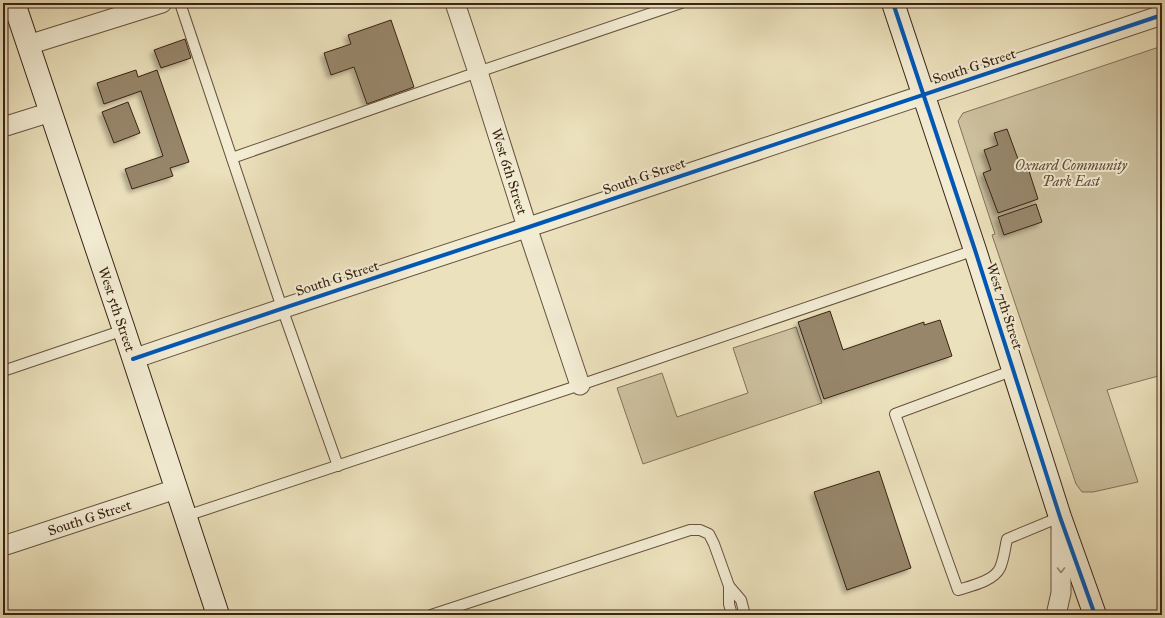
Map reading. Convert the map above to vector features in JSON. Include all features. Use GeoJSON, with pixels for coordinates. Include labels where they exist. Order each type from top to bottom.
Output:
{"type":"FeatureCollection","features":[{"type":"Feature","properties":{"kind":"street","name":"West 5th Street"},"geometry":{"type":"LineString","coordinates":[[14,3],[218,615]]}},
{"type":"Feature","properties":{"kind":"street"},"geometry":{"type":"LineString","coordinates":[[28,45],[162,3]]}},
{"type":"Feature","properties":{"kind":"street","name":"West 6th Street"},"geometry":{"type":"LineString","coordinates":[[455,3],[527,227],[580,385]]}},
{"type":"Feature","properties":{"kind":"street","name":"West 7th Street"},"geometry":{"type":"LineString","coordinates":[[893,3],[975,250],[1060,516],[1095,615]]}},
{"type":"Feature","properties":{"kind":"street","name":"South G Street"},"geometry":{"type":"LineString","coordinates":[[133,358],[1162,15]]}},
{"type":"Feature","properties":{"kind":"street"},"geometry":{"type":"LineString","coordinates":[[3,128],[51,112]]}},
{"type":"Feature","properties":{"kind":"street","name":"South G Street"},"geometry":{"type":"LineString","coordinates":[[3,546],[176,489]]}},
{"type":"Feature","properties":{"kind":"street"},"geometry":{"type":"LineString","coordinates":[[1056,615],[1061,594],[1060,516]]}},
{"type":"Feature","properties":{"kind":"lane"},"geometry":{"type":"LineString","coordinates":[[180,3],[282,308],[338,466]]}},
{"type":"Feature","properties":{"kind":"lane"},"geometry":{"type":"LineString","coordinates":[[232,158],[681,3]]}},
{"type":"Feature","properties":{"kind":"lane"},"geometry":{"type":"LineString","coordinates":[[186,516],[580,385],[975,250]]}},
{"type":"Feature","properties":{"kind":"lane"},"geometry":{"type":"LineString","coordinates":[[3,371],[124,330]]}},
{"type":"Feature","properties":{"kind":"lane"},"geometry":{"type":"LineString","coordinates":[[1014,370],[895,414],[958,590],[994,576],[1000,568],[1007,539],[1060,516]]}},
{"type":"Feature","properties":{"kind":"lane"},"geometry":{"type":"LineString","coordinates":[[431,615],[690,530],[700,530],[709,534],[729,586],[729,604],[732,615]]}},
{"type":"Feature","properties":{"kind":"lane"},"geometry":{"type":"LineString","coordinates":[[729,586],[741,600],[745,615]]}},
{"type":"Feature","properties":{"kind":"green space","name":"Oxnard Community Park East"},"geometry":{"type":"Polygon","coordinates":[[[1162,46],[1162,375],[1107,390],[1138,482],[1093,492],[1082,492],[1076,484],[992,235],[995,234],[958,121],[963,113],[1162,46]]]}},
{"type":"Feature","properties":{"kind":"green space"},"geometry":{"type":"Polygon","coordinates":[[[796,327],[822,403],[643,464],[617,388],[662,373],[677,417],[748,393],[733,348],[796,327]]]}},
{"type":"Feature","properties":{"kind":"building"},"geometry":{"type":"Polygon","coordinates":[[[391,20],[414,87],[367,104],[354,67],[331,75],[324,53],[351,44],[348,35],[391,20]]]}},
{"type":"Feature","properties":{"kind":"building"},"geometry":{"type":"Polygon","coordinates":[[[185,39],[191,58],[161,68],[154,50],[185,39]]]}},
{"type":"Feature","properties":{"kind":"building"},"geometry":{"type":"Polygon","coordinates":[[[136,70],[138,77],[157,70],[189,162],[170,168],[173,176],[132,189],[125,169],[163,156],[141,91],[104,104],[97,83],[136,70]]]}},
{"type":"Feature","properties":{"kind":"building"},"geometry":{"type":"Polygon","coordinates":[[[128,102],[140,133],[114,143],[102,112],[128,102]]]}},
{"type":"Feature","properties":{"kind":"building"},"geometry":{"type":"Polygon","coordinates":[[[1007,129],[1022,170],[1028,168],[1038,199],[998,213],[983,173],[991,170],[984,150],[998,145],[994,133],[1007,129]]]}},
{"type":"Feature","properties":{"kind":"building"},"geometry":{"type":"Polygon","coordinates":[[[1036,204],[1042,222],[1004,235],[998,217],[1036,204]]]}},
{"type":"Feature","properties":{"kind":"building"},"geometry":{"type":"Polygon","coordinates":[[[830,311],[843,350],[924,322],[924,325],[940,320],[952,356],[824,399],[798,322],[830,311]]]}},
{"type":"Feature","properties":{"kind":"building"},"geometry":{"type":"Polygon","coordinates":[[[879,471],[911,568],[847,590],[814,492],[879,471]]]}},
{"type":"Feature","properties":{"kind":"cycle path"},"geometry":{"type":"LineString","coordinates":[[893,3],[975,250],[1060,517],[1095,615]]}},
{"type":"Feature","properties":{"kind":"cycle path"},"geometry":{"type":"LineString","coordinates":[[133,359],[1162,15]]}}]}
